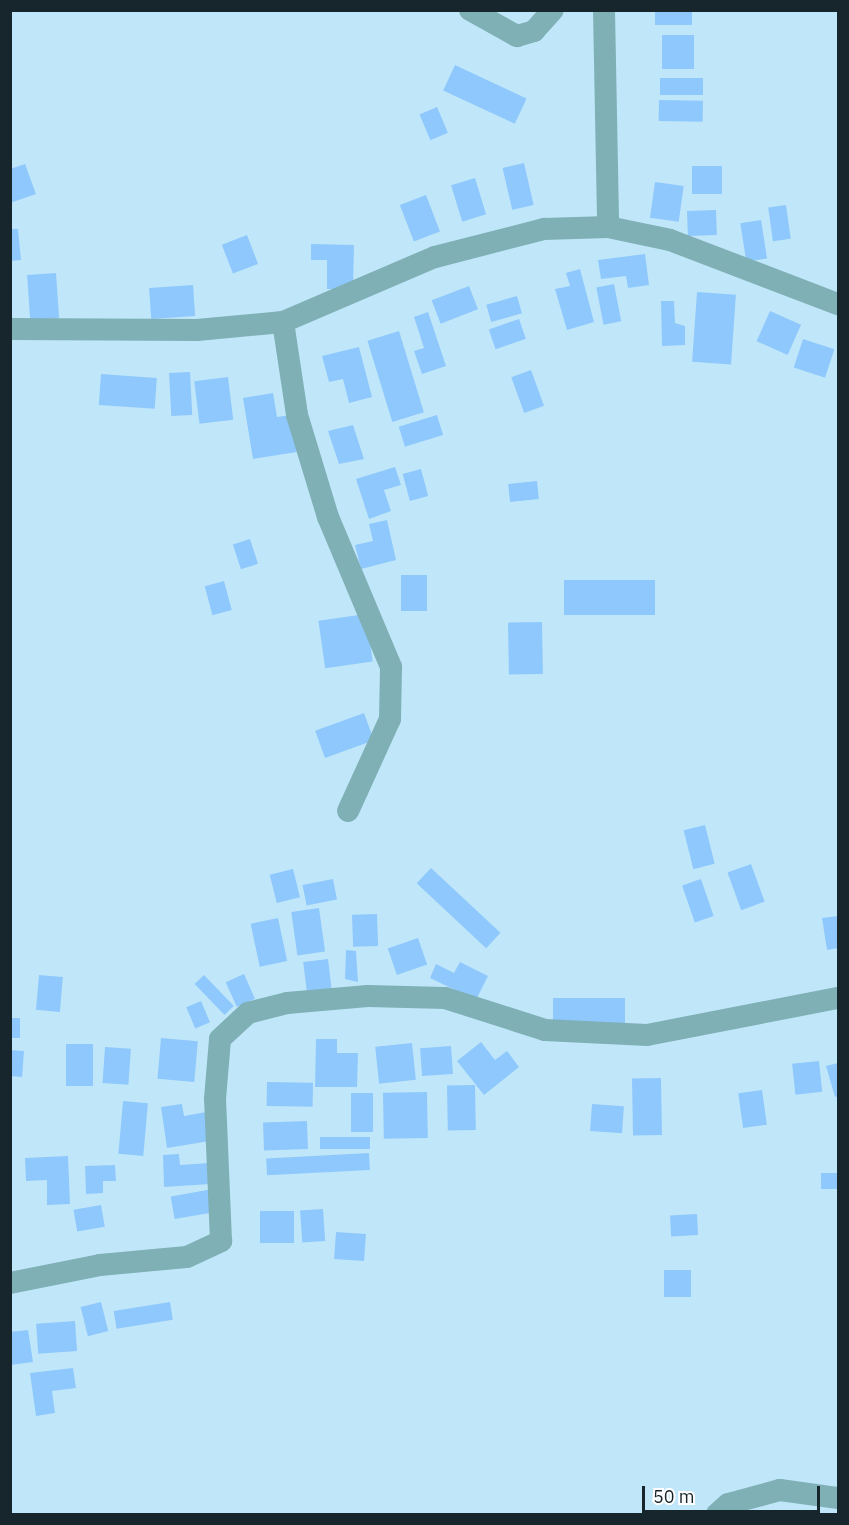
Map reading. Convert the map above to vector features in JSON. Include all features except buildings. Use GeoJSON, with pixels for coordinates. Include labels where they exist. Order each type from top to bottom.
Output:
{"type":"FeatureCollection","features":[{"type":"Feature","properties":{"kind":"street"},"geometry":{"type":"LineString","coordinates":[[470,10],[517,36],[534,31],[553,10]]}},
{"type":"Feature","properties":{"kind":"street"},"geometry":{"type":"LineString","coordinates":[[604,10],[608,227]]}},
{"type":"Feature","properties":{"kind":"street"},"geometry":{"type":"LineString","coordinates":[[10,329],[197,330],[284,322],[435,257],[544,230],[608,227],[670,240],[838,304]]}},
{"type":"Feature","properties":{"kind":"street"},"geometry":{"type":"LineString","coordinates":[[284,322],[297,415],[328,517],[391,667],[390,719],[348,811]]}},
{"type":"Feature","properties":{"kind":"street"},"geometry":{"type":"LineString","coordinates":[[10,1283],[100,1265],[187,1257],[221,1241],[215,1099],[220,1039],[248,1013],[368,996],[444,998],[545,1030],[647,1035],[838,998]]}},
{"type":"Feature","properties":{"kind":"street"},"geometry":{"type":"LineString","coordinates":[[717,1515],[728,1504],[780,1490],[838,1498]]}}]}
